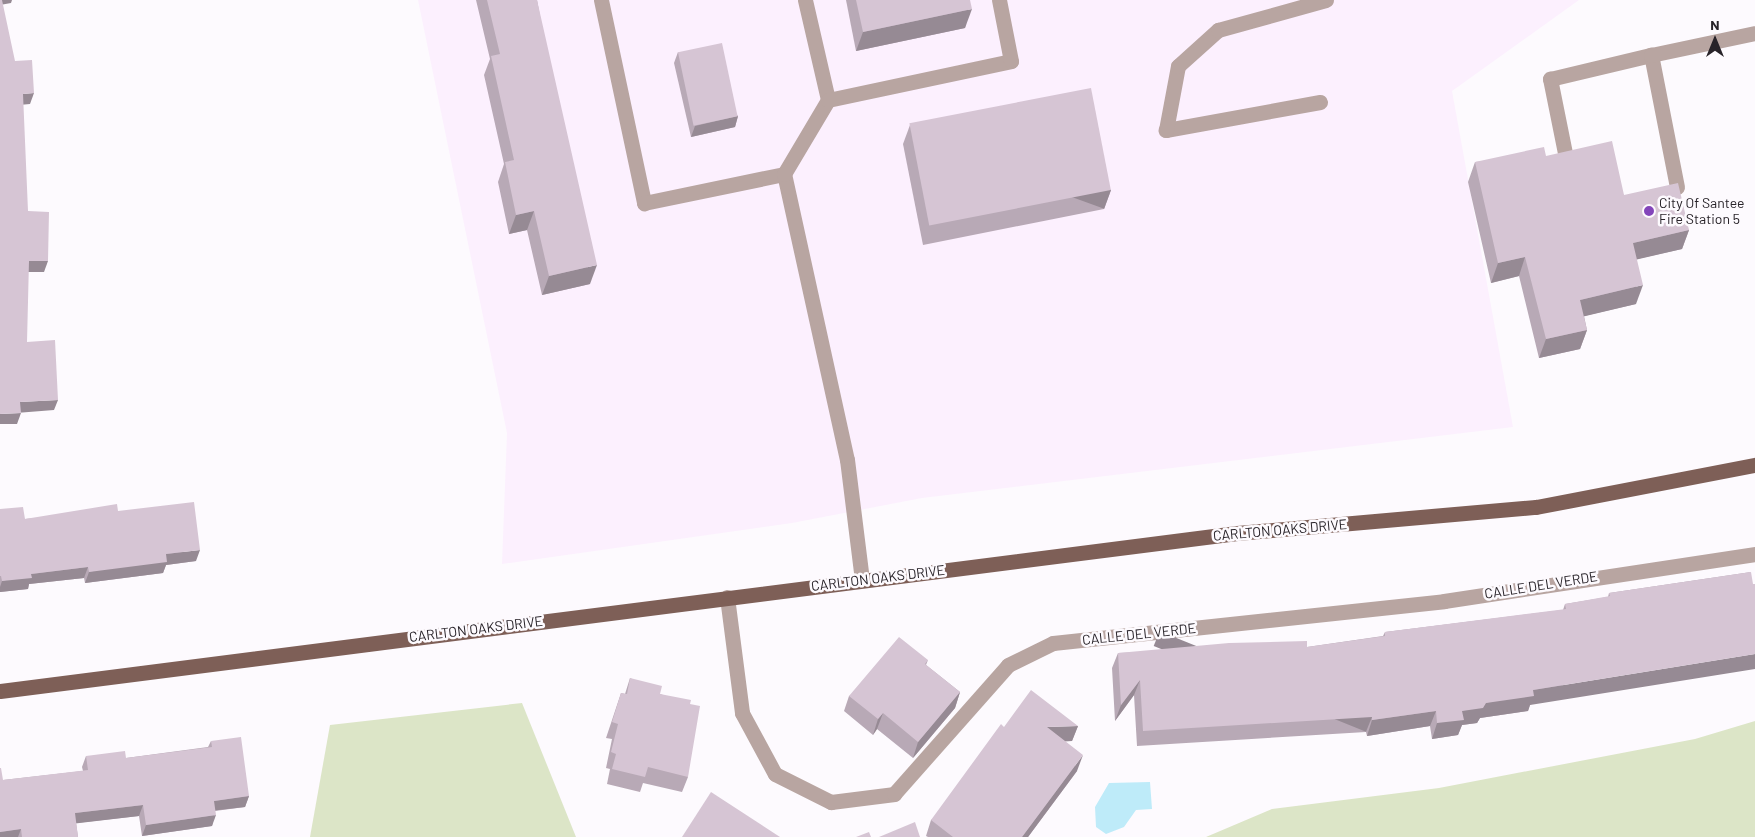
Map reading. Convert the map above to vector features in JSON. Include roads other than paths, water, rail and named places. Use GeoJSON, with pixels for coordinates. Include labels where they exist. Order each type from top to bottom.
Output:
{"type":"FeatureCollection","features":[{"type":"Feature","properties":{"kind":"main road","name":"CARLTON OAKS DRIVE"},"geometry":{"type":"LineString","coordinates":[[0,690],[1237,533],[1536,507],[1755,465]]}},
{"type":"Feature","properties":{"kind":"street"},"geometry":{"type":"LineString","coordinates":[[601,0],[644,203],[784,174]]}},
{"type":"Feature","properties":{"kind":"street"},"geometry":{"type":"LineString","coordinates":[[805,0],[828,100],[784,174],[847,460],[862,580]]}},
{"type":"Feature","properties":{"kind":"street"},"geometry":{"type":"LineString","coordinates":[[828,100],[1010,61],[999,0]]}},
{"type":"Feature","properties":{"kind":"street"},"geometry":{"type":"LineString","coordinates":[[1320,102],[1166,130],[1178,66],[1218,30],[1326,0]]}},
{"type":"Feature","properties":{"kind":"street"},"geometry":{"type":"LineString","coordinates":[[1566,158],[1550,79],[1755,33]]}},
{"type":"Feature","properties":{"kind":"street"},"geometry":{"type":"LineString","coordinates":[[1651,55],[1677,187]]}},
{"type":"Feature","properties":{"kind":"street","name":"CALLE DEL VERDE"},"geometry":{"type":"LineString","coordinates":[[727,597],[742,713],[775,774],[831,802],[894,794],[1008,665],[1053,643],[1444,601],[1755,554]]}},
{"type":"Feature","properties":{"kind":"water"},"geometry":{"type":"Polygon","coordinates":[[[1150,782],[1152,809],[1136,810],[1124,827],[1106,834],[1096,827],[1095,807],[1109,783],[1150,782]]]}},
{"type":"Feature","properties":{"kind":"place","name":"City Of Santee Fire Station 5"},"geometry":{"type":"Point","coordinates":[1649,211]}}]}
